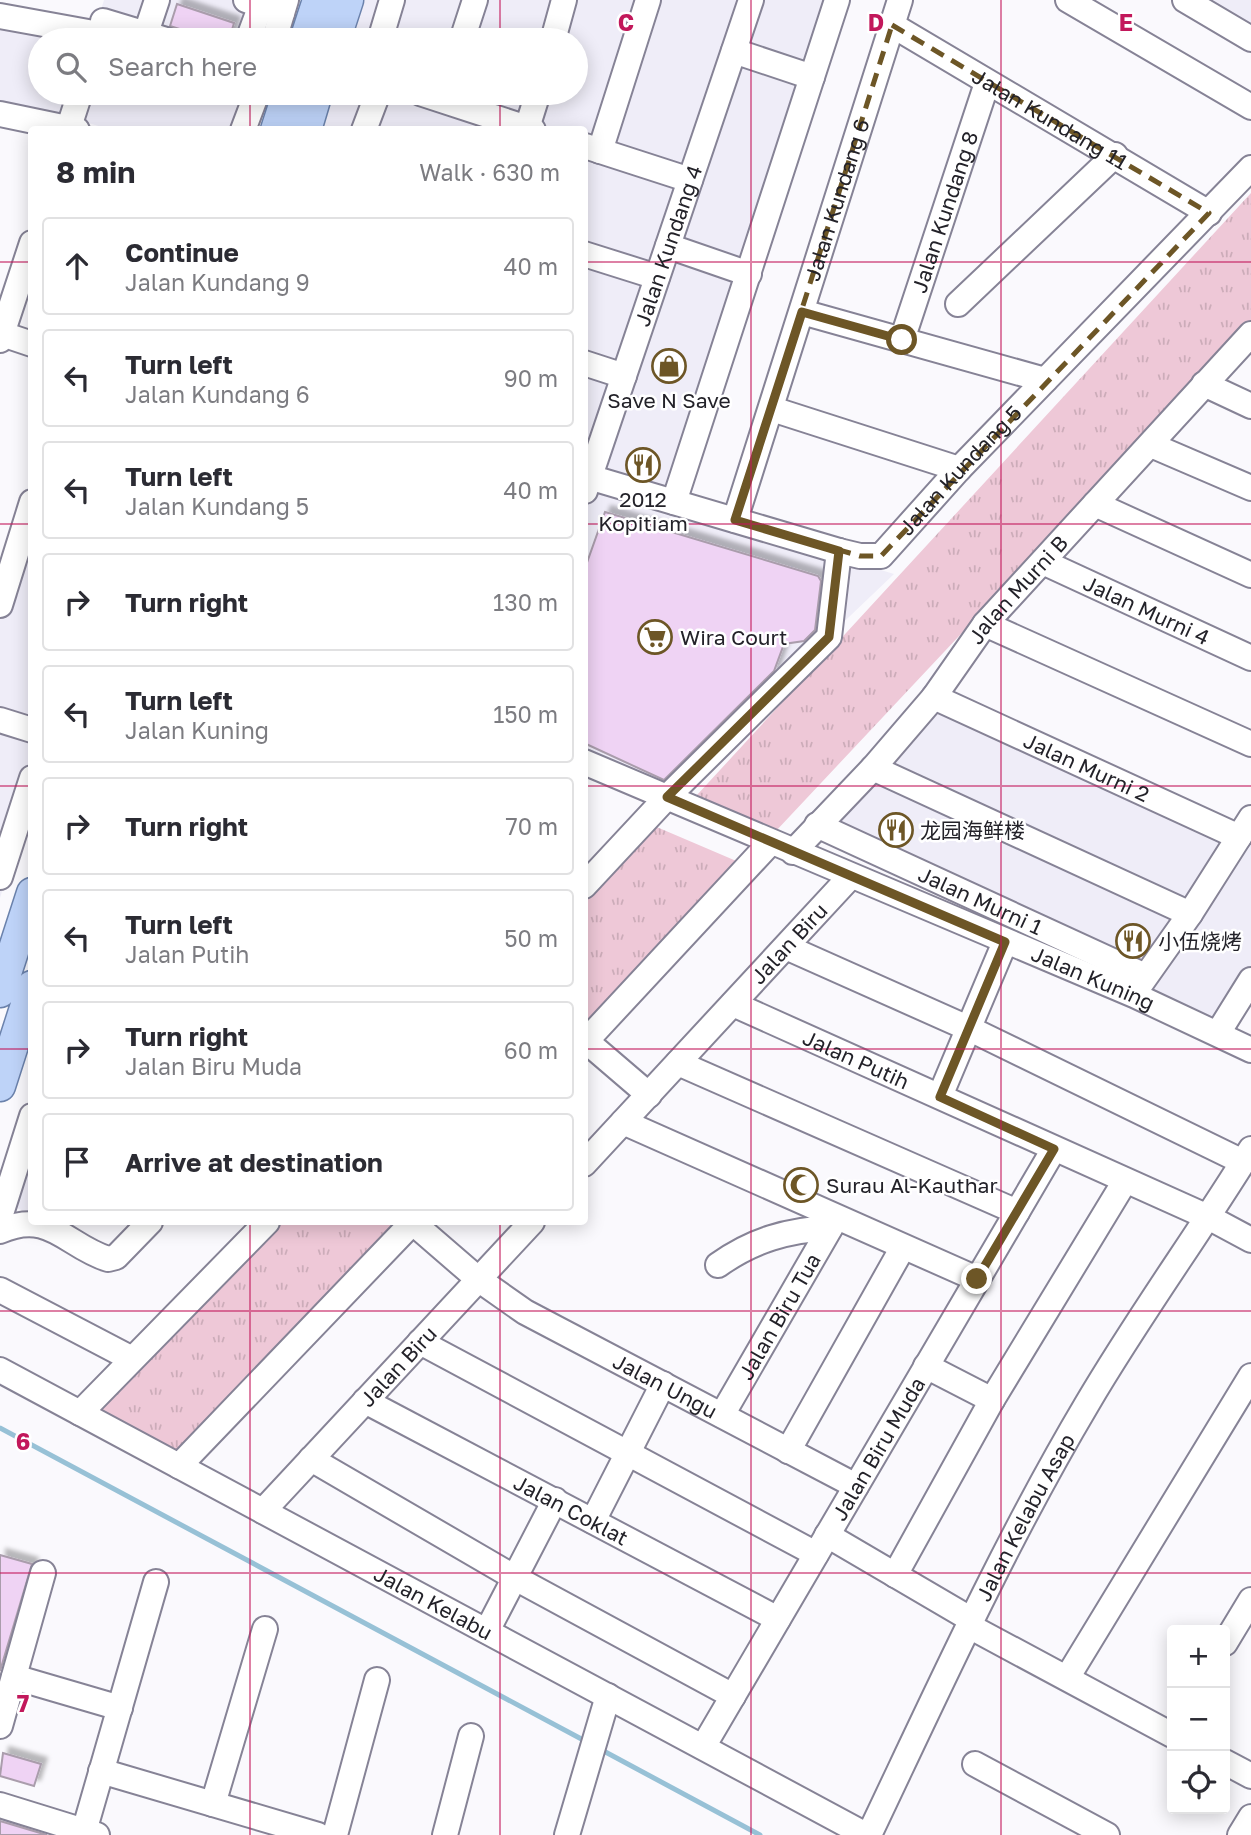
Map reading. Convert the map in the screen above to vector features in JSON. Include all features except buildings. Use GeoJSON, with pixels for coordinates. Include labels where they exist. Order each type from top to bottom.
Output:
{"type":"FeatureCollection","features":[{"type":"Feature","properties":{"kind":"main road"},"geometry":{"type":"LineString","coordinates":[[309,28],[318,0]]}},
{"type":"Feature","properties":{"kind":"main road"},"geometry":{"type":"LineString","coordinates":[[339,28],[348,0]]}},
{"type":"Feature","properties":{"kind":"main road"},"geometry":{"type":"LineString","coordinates":[[277,126],[284,105]]}},
{"type":"Feature","properties":{"kind":"main road"},"geometry":{"type":"LineString","coordinates":[[307,126],[313,105]]}},
{"type":"Feature","properties":{"kind":"main road"},"geometry":{"type":"LineString","coordinates":[[0,992],[28,905]]}},
{"type":"Feature","properties":{"kind":"main road"},"geometry":{"type":"LineString","coordinates":[[0,1086],[28,998]]}},
{"type":"Feature","properties":{"kind":"street"},"geometry":{"type":"LineString","coordinates":[[156,28],[157,0]]}},
{"type":"Feature","properties":{"kind":"street"},"geometry":{"type":"LineString","coordinates":[[384,28],[392,0]]}},
{"type":"Feature","properties":{"kind":"street"},"geometry":{"type":"LineString","coordinates":[[466,28],[475,0]]}},
{"type":"Feature","properties":{"kind":"street"},"geometry":{"type":"LineString","coordinates":[[556,28],[564,0]]}},
{"type":"Feature","properties":{"kind":"street"},"geometry":{"type":"LineString","coordinates":[[648,0],[592,149],[690,180]]}},
{"type":"Feature","properties":{"kind":"street","name":"Jalan Kundang 4"},"geometry":{"type":"LineString","coordinates":[[589,470],[624,376],[751,0]]}},
{"type":"Feature","properties":{"kind":"street"},"geometry":{"type":"LineString","coordinates":[[674,502],[837,0]]}},
{"type":"Feature","properties":{"kind":"street","name":"Jalan Kundang 6"},"geometry":{"type":"LineString","coordinates":[[735,520],[900,0]]}},
{"type":"Feature","properties":{"kind":"street"},"geometry":{"type":"LineString","coordinates":[[1068,0],[1251,107]]}},
{"type":"Feature","properties":{"kind":"street"},"geometry":{"type":"LineString","coordinates":[[1185,0],[1251,39]]}},
{"type":"Feature","properties":{"kind":"street"},"geometry":{"type":"LineString","coordinates":[[255,28],[269,5]]}},
{"type":"Feature","properties":{"kind":"street"},"geometry":{"type":"LineString","coordinates":[[269,5],[272,28]]}},
{"type":"Feature","properties":{"kind":"street"},"geometry":{"type":"LineString","coordinates":[[0,16],[103,24]]}},
{"type":"Feature","properties":{"kind":"street","name":"Jalan Kundang 11"},"geometry":{"type":"LineString","coordinates":[[892,25],[1209,213]]}},
{"type":"Feature","properties":{"kind":"street"},"geometry":{"type":"LineString","coordinates":[[734,51],[812,77]]}},
{"type":"Feature","properties":{"kind":"street","name":"Jalan Kundang 8"},"geometry":{"type":"LineString","coordinates":[[902,340],[986,83]]}},
{"type":"Feature","properties":{"kind":"street"},"geometry":{"type":"LineString","coordinates":[[72,126],[77,105]]}},
{"type":"Feature","properties":{"kind":"street"},"geometry":{"type":"LineString","coordinates":[[245,126],[252,105]]}},
{"type":"Feature","properties":{"kind":"street"},"geometry":{"type":"LineString","coordinates":[[366,126],[373,105]]}},
{"type":"Feature","properties":{"kind":"street"},"geometry":{"type":"LineString","coordinates":[[464,105],[522,126]]}},
{"type":"Feature","properties":{"kind":"street"},"geometry":{"type":"LineString","coordinates":[[531,126],[535,105]]}},
{"type":"Feature","properties":{"kind":"street"},"geometry":{"type":"LineString","coordinates":[[0,114],[57,126]]}},
{"type":"Feature","properties":{"kind":"street"},"geometry":{"type":"LineString","coordinates":[[958,304],[1115,155]]}},
{"type":"Feature","properties":{"kind":"street","name":"Jalan Kundang 5"},"geometry":{"type":"LineString","coordinates":[[589,470],[674,502],[839,551],[860,556],[881,555],[959,469],[1251,168]]}},
{"type":"Feature","properties":{"kind":"street"},"geometry":{"type":"LineString","coordinates":[[668,246],[749,274]]}},
{"type":"Feature","properties":{"kind":"street"},"geometry":{"type":"LineString","coordinates":[[28,255],[1,337],[28,343]]}},
{"type":"Feature","properties":{"kind":"street"},"geometry":{"type":"LineString","coordinates":[[588,255],[657,277]]}},
{"type":"Feature","properties":{"kind":"street"},"geometry":{"type":"LineString","coordinates":[[802,312],[1045,380]]}},
{"type":"Feature","properties":{"kind":"street","name":"Jalan Murni B"},"geometry":{"type":"LineString","coordinates":[[588,1039],[781,847],[817,825],[873,768],[934,697],[985,624],[1251,334]]}},
{"type":"Feature","properties":{"kind":"street"},"geometry":{"type":"LineString","coordinates":[[588,364],[624,376]]}},
{"type":"Feature","properties":{"kind":"street"},"geometry":{"type":"LineString","coordinates":[[1203,384],[1251,406]]}},
{"type":"Feature","properties":{"kind":"street"},"geometry":{"type":"LineString","coordinates":[[772,408],[959,469]]}},
{"type":"Feature","properties":{"kind":"street"},"geometry":{"type":"LineString","coordinates":[[1151,445],[1251,488]]}},
{"type":"Feature","properties":{"kind":"street"},"geometry":{"type":"LineString","coordinates":[[1095,504],[1251,575]]}},
{"type":"Feature","properties":{"kind":"street"},"geometry":{"type":"LineString","coordinates":[[0,605],[28,513]]}},
{"type":"Feature","properties":{"kind":"street"},"geometry":{"type":"LineString","coordinates":[[588,882],[667,797],[829,637],[839,551]]}},
{"type":"Feature","properties":{"kind":"street","name":"Jalan Murni 4"},"geometry":{"type":"LineString","coordinates":[[1043,562],[1251,658]]}},
{"type":"Feature","properties":{"kind":"street"},"geometry":{"type":"LineString","coordinates":[[985,624],[1251,744]]}},
{"type":"Feature","properties":{"kind":"street","name":"Jalan Murni 2"},"geometry":{"type":"LineString","coordinates":[[934,697],[1245,827]]}},
{"type":"Feature","properties":{"kind":"street"},"geometry":{"type":"LineString","coordinates":[[0,720],[28,729]]}},
{"type":"Feature","properties":{"kind":"street","name":"Jalan Kuning"},"geometry":{"type":"LineString","coordinates":[[588,764],[1005,942],[1139,986],[1251,1050]]}},
{"type":"Feature","properties":{"kind":"street"},"geometry":{"type":"LineString","coordinates":[[873,768],[1190,914]]}},
{"type":"Feature","properties":{"kind":"street"},"geometry":{"type":"LineString","coordinates":[[0,877],[28,790]]}},
{"type":"Feature","properties":{"kind":"street","name":"Jalan Murni 1"},"geometry":{"type":"LineString","coordinates":[[817,825],[1139,986]]}},
{"type":"Feature","properties":{"kind":"street"},"geometry":{"type":"LineString","coordinates":[[1139,986],[1190,914],[1245,827]]}},
{"type":"Feature","properties":{"kind":"street","name":"Jalan Biru"},"geometry":{"type":"LineString","coordinates":[[588,1160],[850,877]]}},
{"type":"Feature","properties":{"kind":"street"},"geometry":{"type":"LineString","coordinates":[[940,1097],[1005,942]]}},
{"type":"Feature","properties":{"kind":"street"},"geometry":{"type":"LineString","coordinates":[[786,947],[1247,1156]]}},
{"type":"Feature","properties":{"kind":"street"},"geometry":{"type":"LineString","coordinates":[[1218,1033],[1251,980]]}},
{"type":"Feature","properties":{"kind":"street","name":"Jalan Putih"},"geometry":{"type":"LineString","coordinates":[[733,1004],[1210,1218],[1251,1240]]}},
{"type":"Feature","properties":{"kind":"street"},"geometry":{"type":"LineString","coordinates":[[588,1044],[649,1095]]}},
{"type":"Feature","properties":{"kind":"street"},"geometry":{"type":"LineString","coordinates":[[678,1063],[1017,1212]]}},
{"type":"Feature","properties":{"kind":"street"},"geometry":{"type":"LineString","coordinates":[[623,1122],[833,1223],[903,1247],[977,1279]]}},
{"type":"Feature","properties":{"kind":"street"},"geometry":{"type":"LineString","coordinates":[[0,1217],[28,1128]]}},
{"type":"Feature","properties":{"kind":"street","name":"Jalan Biru Muda"},"geometry":{"type":"LineString","coordinates":[[703,1747],[1054,1149]]}},
{"type":"Feature","properties":{"kind":"street","name":"Jalan Kelabu Asap"},"geometry":{"type":"LineString","coordinates":[[868,1835],[1036,1493],[1088,1402],[1210,1218],[1247,1156]]}},
{"type":"Feature","properties":{"kind":"street"},"geometry":{"type":"LineString","coordinates":[[895,1575],[992,1401],[1125,1181]]}},
{"type":"Feature","properties":{"kind":"street"},"geometry":{"type":"LineString","coordinates":[[718,1265],[735,1253],[769,1237],[833,1223]]}},
{"type":"Feature","properties":{"kind":"street","name":"Jalan Biru Tua"},"geometry":{"type":"LineString","coordinates":[[722,1415],[833,1223]]}},
{"type":"Feature","properties":{"kind":"street"},"geometry":{"type":"LineString","coordinates":[[0,1231],[28,1224]]}},
{"type":"Feature","properties":{"kind":"street"},"geometry":{"type":"LineString","coordinates":[[42,1225],[77,1231],[108,1259],[116,1257],[147,1225]]}},
{"type":"Feature","properties":{"kind":"street"},"geometry":{"type":"LineString","coordinates":[[80,1413],[264,1225]]}},
{"type":"Feature","properties":{"kind":"street"},"geometry":{"type":"LineString","coordinates":[[179,1466],[410,1225]]}},
{"type":"Feature","properties":{"kind":"street","name":"Jalan Ungu"},"geometry":{"type":"LineString","coordinates":[[416,1225],[478,1279],[525,1312],[856,1486]]}},
{"type":"Feature","properties":{"kind":"street","name":"Jalan Biru"},"geometry":{"type":"LineString","coordinates":[[263,1511],[529,1225]]}},
{"type":"Feature","properties":{"kind":"street"},"geometry":{"type":"LineString","coordinates":[[788,1451],[903,1247]]}},
{"type":"Feature","properties":{"kind":"street"},"geometry":{"type":"LineString","coordinates":[[0,1290],[132,1359]]}},
{"type":"Feature","properties":{"kind":"street"},"geometry":{"type":"LineString","coordinates":[[420,1342],[628,1451],[822,1545],[895,1575],[970,1623],[1167,1730]]}},
{"type":"Feature","properties":{"kind":"street"},"geometry":{"type":"LineString","coordinates":[[926,1366],[992,1401]]}},
{"type":"Feature","properties":{"kind":"street","name":"Jalan Kelabu"},"geometry":{"type":"LineString","coordinates":[[0,1370],[868,1835]]}},
{"type":"Feature","properties":{"kind":"street"},"geometry":{"type":"LineString","coordinates":[[1067,1678],[1251,1376]]}},
{"type":"Feature","properties":{"kind":"street"},"geometry":{"type":"LineString","coordinates":[[593,1521],[663,1384]]}},
{"type":"Feature","properties":{"kind":"street","name":"Jalan Coklat"},"geometry":{"type":"LineString","coordinates":[[365,1401],[778,1619]]}},
{"type":"Feature","properties":{"kind":"street"},"geometry":{"type":"LineString","coordinates":[[311,1459],[517,1579],[733,1696]]}},
{"type":"Feature","properties":{"kind":"street"},"geometry":{"type":"LineString","coordinates":[[487,1631],[517,1579],[555,1500]]}},
{"type":"Feature","properties":{"kind":"street"},"geometry":{"type":"LineString","coordinates":[[0,1726],[43,1573]]}},
{"type":"Feature","properties":{"kind":"street"},"geometry":{"type":"LineString","coordinates":[[0,1805],[88,1834],[101,1771],[156,1582]]}},
{"type":"Feature","properties":{"kind":"street"},"geometry":{"type":"LineString","coordinates":[[1230,1635],[1251,1600]]}},
{"type":"Feature","properties":{"kind":"street"},"geometry":{"type":"LineString","coordinates":[[213,1804],[265,1629]]}},
{"type":"Feature","properties":{"kind":"street"},"geometry":{"type":"LineString","coordinates":[[14,1677],[120,1708]]}},
{"type":"Feature","properties":{"kind":"street"},"geometry":{"type":"LineString","coordinates":[[335,1835],[377,1680]]}},
{"type":"Feature","properties":{"kind":"street"},"geometry":{"type":"LineString","coordinates":[[567,1835],[608,1696]]}},
{"type":"Feature","properties":{"kind":"street"},"geometry":{"type":"LineString","coordinates":[[445,1835],[471,1736]]}},
{"type":"Feature","properties":{"kind":"street"},"geometry":{"type":"LineString","coordinates":[[975,1764],[1107,1835]]}},
{"type":"Feature","properties":{"kind":"street"},"geometry":{"type":"LineString","coordinates":[[1230,1765],[1251,1776]]}},
{"type":"Feature","properties":{"kind":"street"},"geometry":{"type":"LineString","coordinates":[[101,1771],[318,1835]]}},
{"type":"Feature","properties":{"kind":"street"},"geometry":{"type":"LineString","coordinates":[[1240,1835],[1251,1817]]}},
{"type":"Feature","properties":{"kind":"highlighted area"},"geometry":{"type":"Polygon","coordinates":[[[892,25],[1209,213],[881,556],[860,556],[735,520],[892,25]]]}},
{"type":"Feature","properties":{"kind":"shaded area"},"geometry":{"type":"Polygon","coordinates":[[[104,0],[293,0],[284,28],[95,28],[104,0]]]}},
{"type":"Feature","properties":{"kind":"shaded area"},"geometry":{"type":"Polygon","coordinates":[[[359,0],[841,0],[677,508],[894,574],[670,788],[588,753],[588,126],[317,126],[324,105],[588,105],[588,28],[349,28],[359,0]]]}},
{"type":"Feature","properties":{"kind":"shaded area"},"geometry":{"type":"Polygon","coordinates":[[[1176,0],[1251,0],[1251,44],[1176,0]]]}},
{"type":"Feature","properties":{"kind":"shaded area"},"geometry":{"type":"Polygon","coordinates":[[[0,12],[89,28],[28,28],[28,105],[259,105],[251,126],[99,126],[64,116],[0,104],[0,12]]]}},
{"type":"Feature","properties":{"kind":"shaded area"},"geometry":{"type":"Polygon","coordinates":[[[28,500],[28,809],[0,898],[0,592],[28,500]]]}},
{"type":"Feature","properties":{"kind":"shaded area"},"geometry":{"type":"Polygon","coordinates":[[[931,690],[1237,827],[1251,812],[1251,987],[1227,1026],[806,827],[931,690]]]}},
{"type":"Feature","properties":{"kind":"shaded area"},"geometry":{"type":"Polygon","coordinates":[[[28,1105],[28,1213],[0,1201],[28,1105]]]}},
{"type":"Feature","properties":{"kind":"green space"},"geometry":{"type":"Polygon","coordinates":[[[1251,193],[1251,325],[775,832],[697,795],[1251,193]]]}},
{"type":"Feature","properties":{"kind":"green space"},"geometry":{"type":"Polygon","coordinates":[[[652,825],[741,863],[588,1026],[588,893],[652,825]]]}},
{"type":"Feature","properties":{"kind":"green space"},"geometry":{"type":"Polygon","coordinates":[[[272,1225],[400,1225],[175,1462],[89,1417],[272,1225]]]}},
{"type":"Feature","properties":{"kind":"waterway"},"geometry":{"type":"LineString","coordinates":[[0,1428],[587,1742]]}},
{"type":"Feature","properties":{"kind":"waterway"},"geometry":{"type":"LineString","coordinates":[[598,1748],[760,1835]]}},
{"type":"Feature","properties":{"kind":"place","name":"Save N Save"},"geometry":{"type":"Point","coordinates":[669,366]}},
{"type":"Feature","properties":{"kind":"place","name":"2012 Kopitiam"},"geometry":{"type":"Point","coordinates":[643,465]}},
{"type":"Feature","properties":{"kind":"place","name":"Wira Court"},"geometry":{"type":"Point","coordinates":[655,637]}},
{"type":"Feature","properties":{"kind":"place","name":"龙园海鲜楼"},"geometry":{"type":"Point","coordinates":[896,830]}},
{"type":"Feature","properties":{"kind":"place","name":"小伍烧烤"},"geometry":{"type":"Point","coordinates":[1133,941]}},
{"type":"Feature","properties":{"kind":"place","name":"Surau Al-Kauthar"},"geometry":{"type":"Point","coordinates":[801,1185]}},
{"type":"Feature","properties":{"kind":"route"},"geometry":{"type":"LineString","coordinates":[[902,340],[802,312],[735,520],[839,551],[834,613],[829,637],[667,797],[1005,942],[940,1097],[1054,1149],[977,1279]]}}]}
